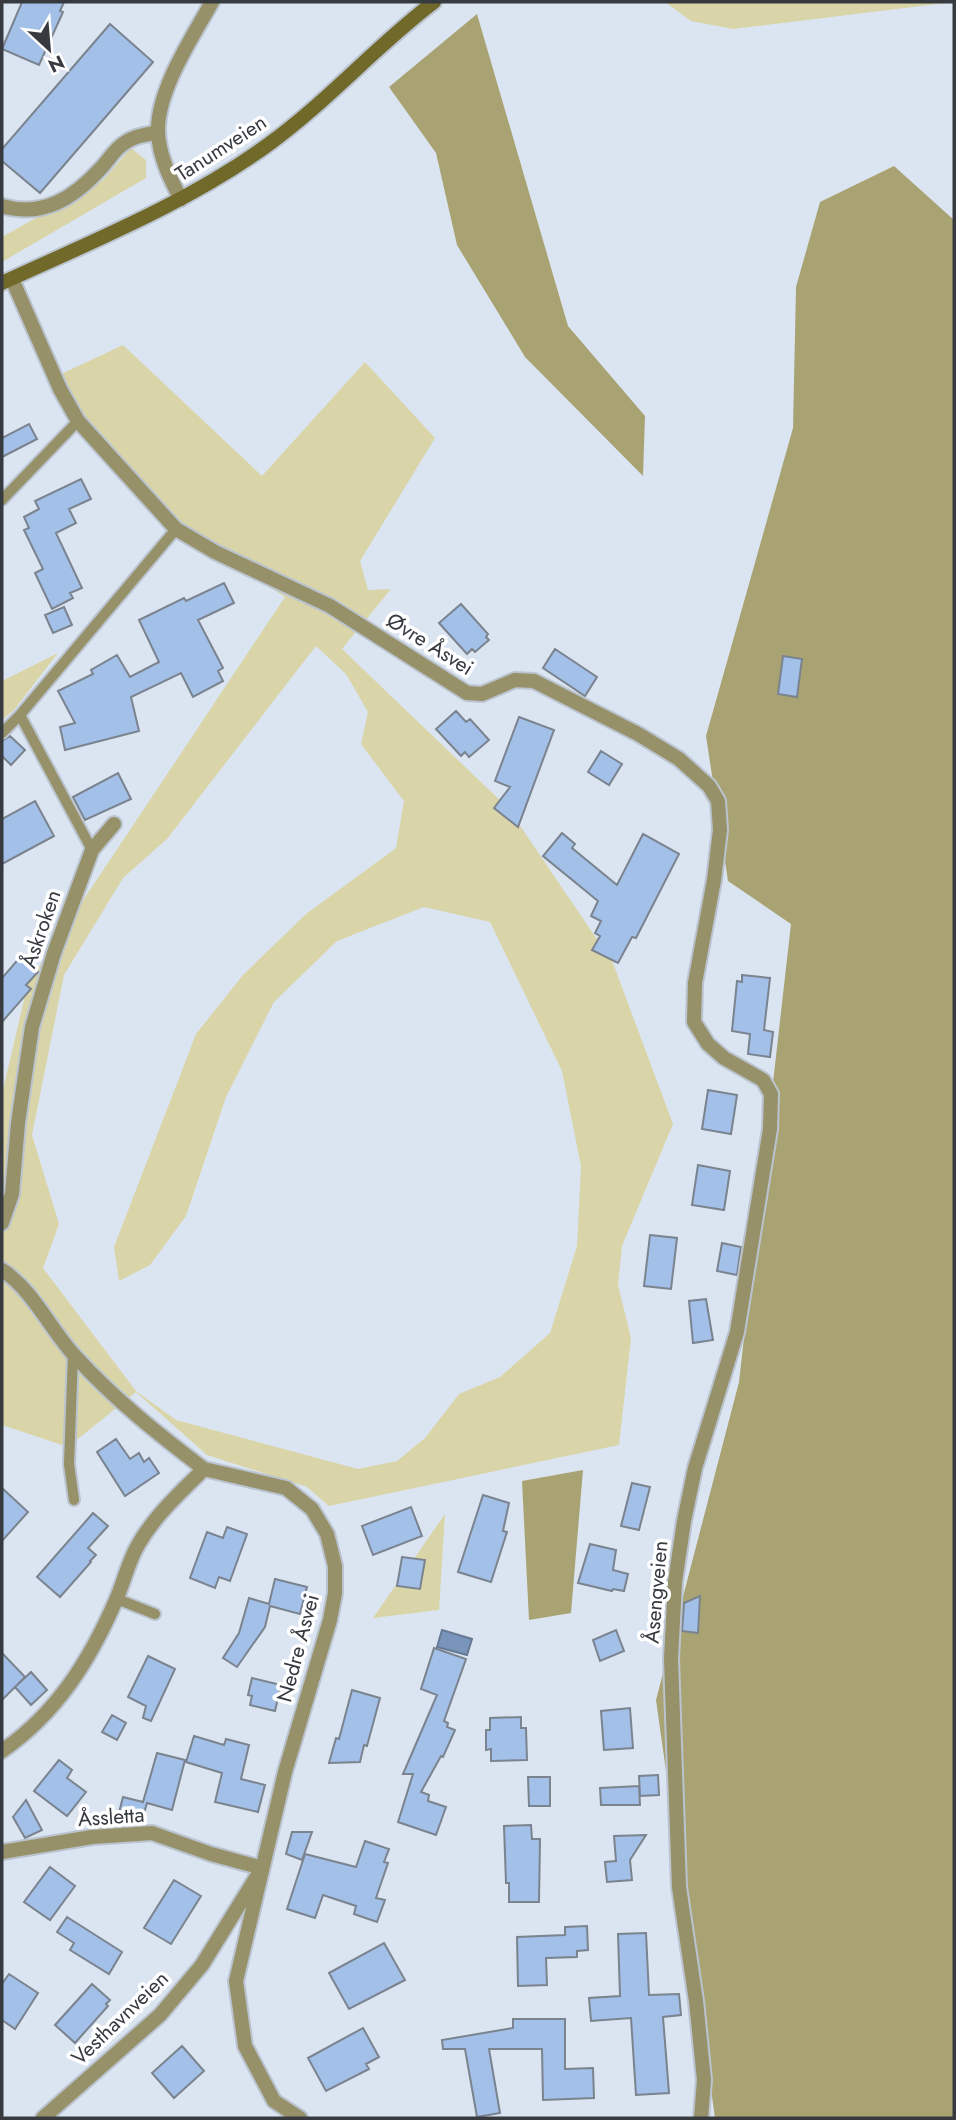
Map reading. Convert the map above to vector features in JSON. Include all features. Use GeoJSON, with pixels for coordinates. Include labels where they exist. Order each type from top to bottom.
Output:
{"type":"FeatureCollection","features":[{"type":"Feature","properties":{"kind":"main road","name":"Tanumveien"},"geometry":{"type":"LineString","coordinates":[[7,281],[113,233],[228,172],[306,115],[383,44],[434,2]]}},
{"type":"Feature","properties":{"kind":"street"},"geometry":{"type":"LineString","coordinates":[[180,199],[167,173],[158,132],[162,105],[176,71],[212,2]]}},
{"type":"Feature","properties":{"kind":"street"},"geometry":{"type":"LineString","coordinates":[[2,206],[19,211],[51,206],[78,193],[121,145],[138,136],[158,132]]}},
{"type":"Feature","properties":{"kind":"street","name":"Øvre Åsvei"},"geometry":{"type":"LineString","coordinates":[[7,281],[78,421],[176,529],[215,552],[330,606],[467,693],[482,694],[515,680],[534,681],[638,734],[679,759],[709,786],[718,801],[720,830],[714,880],[695,983],[694,1022],[708,1044],[724,1058],[764,1080]]}},
{"type":"Feature","properties":{"kind":"street","name":"Åskroken"},"geometry":{"type":"LineString","coordinates":[[2,1223],[12,1194],[18,1123],[32,1027],[54,953],[92,850],[114,824]]}},
{"type":"Feature","properties":{"kind":"street","name":"Åsengveien"},"geometry":{"type":"LineString","coordinates":[[701,2118],[704,2080],[679,1887],[671,1659],[676,1582],[684,1521],[695,1468],[737,1332],[770,1129],[771,1094],[764,1080]]}},
{"type":"Feature","properties":{"kind":"street"},"geometry":{"type":"LineString","coordinates":[[2,1270],[20,1285],[73,1354],[116,1397],[154,1431],[204,1469],[154,1519],[136,1548],[117,1599],[79,1674],[32,1728],[2,1751]]}},
{"type":"Feature","properties":{"kind":"street","name":"Nedre Åsvei"},"geometry":{"type":"LineString","coordinates":[[204,1469],[286,1488],[312,1509],[327,1534],[335,1566],[335,1593],[330,1620],[285,1772],[236,1981],[245,2046],[274,2101],[300,2118]]}},
{"type":"Feature","properties":{"kind":"street","name":"Åssletta"},"geometry":{"type":"LineString","coordinates":[[2,1853],[92,1836],[152,1833],[211,1854],[262,1868]]}},
{"type":"Feature","properties":{"kind":"street","name":"Vesthavnveien"},"geometry":{"type":"LineString","coordinates":[[43,2118],[160,2015],[202,1965],[262,1868]]}},
{"type":"Feature","properties":{"kind":"street"},"geometry":{"type":"LineString","coordinates":[[274,2101],[281,2118]]}},
{"type":"Feature","properties":{"kind":"lane"},"geometry":{"type":"LineString","coordinates":[[2,500],[78,421]]}},
{"type":"Feature","properties":{"kind":"lane"},"geometry":{"type":"LineString","coordinates":[[2,733],[176,529]]}},
{"type":"Feature","properties":{"kind":"lane"},"geometry":{"type":"LineString","coordinates":[[20,715],[92,850]]}},
{"type":"Feature","properties":{"kind":"lane"},"geometry":{"type":"LineString","coordinates":[[73,1354],[69,1464],[74,1500]]}},
{"type":"Feature","properties":{"kind":"lane"},"geometry":{"type":"LineString","coordinates":[[117,1599],[155,1614]]}},
{"type":"Feature","properties":{"kind":"shaded area"},"geometry":{"type":"Polygon","coordinates":[[[665,2],[954,2],[733,29],[691,21],[665,2]]]}},
{"type":"Feature","properties":{"kind":"shaded area"},"geometry":{"type":"Polygon","coordinates":[[[477,14],[568,326],[645,416],[643,476],[525,357],[457,245],[436,153],[389,87],[477,14]]]}},
{"type":"Feature","properties":{"kind":"shaded area"},"geometry":{"type":"Polygon","coordinates":[[[131,148],[146,160],[146,178],[2,262],[2,237],[103,180],[131,148]]]}},
{"type":"Feature","properties":{"kind":"shaded area"},"geometry":{"type":"Polygon","coordinates":[[[894,166],[954,220],[954,2118],[715,2118],[656,1700],[739,1382],[791,924],[728,881],[706,736],[793,428],[796,287],[820,202],[894,166]]]}},
{"type":"Feature","properties":{"kind":"shaded area"},"geometry":{"type":"Polygon","coordinates":[[[123,345],[262,476],[365,362],[435,438],[360,561],[368,590],[391,589],[342,649],[508,808],[613,963],[673,1124],[622,1246],[618,1285],[631,1338],[619,1445],[329,1506],[307,1487],[207,1455],[136,1392],[68,1447],[2,1425],[2,1094],[28,983],[285,597],[180,528],[87,433],[57,376],[123,345]],[[316,646],[167,839],[123,878],[64,975],[32,1135],[59,1224],[43,1268],[136,1391],[176,1420],[358,1469],[397,1461],[425,1438],[459,1394],[500,1377],[550,1333],[577,1246],[581,1166],[562,1071],[490,922],[424,907],[337,941],[274,1002],[226,1097],[186,1216],[150,1265],[119,1281],[114,1247],[196,1034],[243,975],[306,914],[396,848],[404,801],[361,744],[368,712],[346,674],[316,646]]]}},
{"type":"Feature","properties":{"kind":"shaded area"},"geometry":{"type":"Polygon","coordinates":[[[58,653],[14,710],[2,720],[2,681],[58,653]]]}},
{"type":"Feature","properties":{"kind":"shaded area"},"geometry":{"type":"Polygon","coordinates":[[[583,1470],[571,1613],[529,1620],[522,1481],[583,1470]]]}},
{"type":"Feature","properties":{"kind":"shaded area"},"geometry":{"type":"Polygon","coordinates":[[[445,1514],[439,1610],[373,1618],[445,1514]]]}},
{"type":"Feature","properties":{"kind":"water"},"geometry":{"type":"Polygon","coordinates":[[[442,1630],[472,1639],[467,1655],[437,1647],[442,1630]]]}},
{"type":"Feature","properties":{"kind":"building"},"geometry":{"type":"Polygon","coordinates":[[[22,2],[64,2],[60,11],[63,12],[39,65],[2,49],[22,2]]]}},
{"type":"Feature","properties":{"kind":"building"},"geometry":{"type":"Polygon","coordinates":[[[110,24],[153,62],[40,193],[2,161],[2,149],[110,24]]]}},
{"type":"Feature","properties":{"kind":"building"},"geometry":{"type":"Polygon","coordinates":[[[29,424],[37,439],[2,457],[2,438],[29,424]]]}},
{"type":"Feature","properties":{"kind":"building"},"geometry":{"type":"Polygon","coordinates":[[[81,479],[91,499],[69,509],[76,523],[56,533],[82,588],[70,593],[73,598],[52,609],[35,573],[43,569],[24,530],[29,528],[24,517],[39,509],[35,501],[81,479]]]}},
{"type":"Feature","properties":{"kind":"building"},"geometry":{"type":"Polygon","coordinates":[[[224,583],[234,603],[198,620],[223,668],[218,671],[223,681],[193,697],[181,673],[131,697],[139,731],[65,750],[60,727],[75,723],[58,691],[93,674],[91,670],[117,655],[130,677],[159,662],[139,620],[184,598],[186,601],[224,583]]]}},
{"type":"Feature","properties":{"kind":"building"},"geometry":{"type":"Polygon","coordinates":[[[461,604],[488,634],[486,637],[489,640],[475,652],[472,649],[467,654],[439,623],[461,604]]]}},
{"type":"Feature","properties":{"kind":"building"},"geometry":{"type":"Polygon","coordinates":[[[64,607],[72,625],[53,633],[45,615],[64,607]]]}},
{"type":"Feature","properties":{"kind":"building"},"geometry":{"type":"Polygon","coordinates":[[[555,649],[597,677],[585,696],[543,668],[555,649]]]}},
{"type":"Feature","properties":{"kind":"building"},"geometry":{"type":"Polygon","coordinates":[[[783,656],[802,659],[797,697],[778,694],[783,656]]]}},
{"type":"Feature","properties":{"kind":"building"},"geometry":{"type":"Polygon","coordinates":[[[456,711],[466,722],[470,719],[489,740],[469,757],[465,752],[461,756],[436,729],[456,711]]]}},
{"type":"Feature","properties":{"kind":"building"},"geometry":{"type":"Polygon","coordinates":[[[519,717],[554,730],[518,827],[494,808],[510,787],[495,781],[519,717]]]}},
{"type":"Feature","properties":{"kind":"building"},"geometry":{"type":"Polygon","coordinates":[[[10,736],[25,750],[11,765],[2,756],[2,741],[10,736]]]}},
{"type":"Feature","properties":{"kind":"building"},"geometry":{"type":"Polygon","coordinates":[[[601,751],[622,764],[609,785],[588,772],[601,751]]]}},
{"type":"Feature","properties":{"kind":"building"},"geometry":{"type":"Polygon","coordinates":[[[118,773],[131,799],[85,820],[73,797],[118,773]]]}},
{"type":"Feature","properties":{"kind":"building"},"geometry":{"type":"Polygon","coordinates":[[[35,801],[54,836],[2,864],[2,819],[35,801]]]}},
{"type":"Feature","properties":{"kind":"building"},"geometry":{"type":"Polygon","coordinates":[[[562,833],[575,844],[572,848],[617,885],[643,834],[679,854],[636,938],[632,937],[618,963],[592,950],[600,936],[595,933],[601,921],[591,916],[598,901],[543,856],[562,833]]]}},
{"type":"Feature","properties":{"kind":"building"},"geometry":{"type":"Polygon","coordinates":[[[22,955],[38,972],[26,985],[31,989],[2,1022],[2,978],[22,955]]]}},
{"type":"Feature","properties":{"kind":"building"},"geometry":{"type":"Polygon","coordinates":[[[742,975],[770,978],[764,1030],[773,1032],[770,1057],[748,1054],[750,1034],[732,1031],[737,981],[742,982],[742,975]]]}},
{"type":"Feature","properties":{"kind":"building"},"geometry":{"type":"Polygon","coordinates":[[[708,1090],[737,1095],[731,1134],[702,1129],[708,1090]]]}},
{"type":"Feature","properties":{"kind":"building"},"geometry":{"type":"Polygon","coordinates":[[[698,1165],[730,1171],[724,1210],[692,1205],[698,1165]]]}},
{"type":"Feature","properties":{"kind":"building"},"geometry":{"type":"Polygon","coordinates":[[[650,1235],[677,1238],[671,1289],[644,1286],[650,1235]]]}},
{"type":"Feature","properties":{"kind":"building"},"geometry":{"type":"Polygon","coordinates":[[[722,1243],[741,1247],[737,1275],[717,1271],[722,1243]]]}},
{"type":"Feature","properties":{"kind":"building"},"geometry":{"type":"Polygon","coordinates":[[[706,1299],[713,1340],[693,1343],[689,1301],[706,1299]]]}},
{"type":"Feature","properties":{"kind":"building"},"geometry":{"type":"Polygon","coordinates":[[[116,1439],[130,1459],[139,1453],[144,1462],[149,1458],[159,1473],[125,1496],[97,1452],[116,1439]]]}},
{"type":"Feature","properties":{"kind":"building"},"geometry":{"type":"Polygon","coordinates":[[[632,1483],[650,1487],[639,1530],[621,1526],[632,1483]]]}},
{"type":"Feature","properties":{"kind":"building"},"geometry":{"type":"Polygon","coordinates":[[[2,1488],[28,1512],[2,1541],[2,1488]]]}},
{"type":"Feature","properties":{"kind":"building"},"geometry":{"type":"Polygon","coordinates":[[[483,1495],[509,1503],[503,1531],[507,1532],[491,1582],[458,1572],[483,1495]]]}},
{"type":"Feature","properties":{"kind":"building"},"geometry":{"type":"Polygon","coordinates":[[[411,1507],[422,1536],[373,1555],[362,1526],[411,1507]]]}},
{"type":"Feature","properties":{"kind":"building"},"geometry":{"type":"Polygon","coordinates":[[[93,1513],[108,1526],[88,1548],[96,1555],[60,1597],[37,1577],[93,1513]]]}},
{"type":"Feature","properties":{"kind":"building"},"geometry":{"type":"Polygon","coordinates":[[[227,1527],[247,1534],[230,1581],[219,1577],[215,1588],[190,1578],[207,1532],[223,1538],[227,1527]]]}},
{"type":"Feature","properties":{"kind":"building"},"geometry":{"type":"Polygon","coordinates":[[[590,1544],[616,1550],[613,1570],[628,1574],[624,1591],[578,1583],[590,1544]]]}},
{"type":"Feature","properties":{"kind":"building"},"geometry":{"type":"Polygon","coordinates":[[[402,1557],[425,1560],[420,1589],[397,1586],[402,1557]]]}},
{"type":"Feature","properties":{"kind":"building"},"geometry":{"type":"Polygon","coordinates":[[[275,1579],[307,1587],[300,1614],[270,1606],[265,1627],[237,1667],[223,1658],[239,1633],[249,1598],[269,1604],[275,1579]]]}},
{"type":"Feature","properties":{"kind":"building"},"geometry":{"type":"Polygon","coordinates":[[[700,1596],[698,1633],[682,1631],[684,1603],[700,1596]]]}},
{"type":"Feature","properties":{"kind":"building"},"geometry":{"type":"Polygon","coordinates":[[[616,1630],[624,1651],[600,1661],[593,1640],[616,1630]]]}},
{"type":"Feature","properties":{"kind":"building"},"geometry":{"type":"Polygon","coordinates":[[[434,1648],[466,1659],[444,1721],[448,1723],[447,1727],[455,1730],[443,1757],[441,1756],[421,1792],[429,1795],[428,1801],[446,1807],[436,1835],[398,1822],[413,1774],[403,1774],[437,1695],[421,1689],[434,1648]]]}},
{"type":"Feature","properties":{"kind":"building"},"geometry":{"type":"Polygon","coordinates":[[[2,1653],[25,1677],[2,1700],[2,1653]]]}},
{"type":"Feature","properties":{"kind":"building"},"geometry":{"type":"Polygon","coordinates":[[[148,1656],[175,1669],[151,1721],[143,1718],[146,1706],[128,1697],[148,1656]]]}},
{"type":"Feature","properties":{"kind":"building"},"geometry":{"type":"Polygon","coordinates":[[[31,1672],[47,1690],[31,1705],[15,1687],[31,1672]]]}},
{"type":"Feature","properties":{"kind":"building"},"geometry":{"type":"Polygon","coordinates":[[[252,1678],[281,1685],[275,1711],[250,1705],[252,1696],[248,1695],[252,1678]]]}},
{"type":"Feature","properties":{"kind":"building"},"geometry":{"type":"Polygon","coordinates":[[[352,1690],[380,1698],[367,1746],[364,1745],[360,1762],[329,1763],[336,1738],[339,1739],[352,1690]]]}},
{"type":"Feature","properties":{"kind":"building"},"geometry":{"type":"Polygon","coordinates":[[[630,1708],[633,1748],[604,1750],[601,1711],[630,1708]]]}},
{"type":"Feature","properties":{"kind":"building"},"geometry":{"type":"Polygon","coordinates":[[[112,1715],[126,1723],[117,1740],[102,1732],[112,1715]]]}},
{"type":"Feature","properties":{"kind":"building"},"geometry":{"type":"Polygon","coordinates":[[[521,1717],[521,1728],[526,1728],[527,1760],[491,1761],[491,1749],[486,1750],[486,1730],[490,1730],[490,1718],[521,1717]]]}},
{"type":"Feature","properties":{"kind":"building"},"geometry":{"type":"Polygon","coordinates":[[[194,1736],[224,1745],[226,1739],[249,1745],[241,1779],[265,1785],[258,1812],[215,1802],[222,1773],[186,1762],[194,1736]]]}},
{"type":"Feature","properties":{"kind":"building"},"geometry":{"type":"Polygon","coordinates":[[[157,1753],[185,1760],[172,1810],[147,1803],[141,1824],[117,1820],[123,1797],[143,1802],[157,1753]]]}},
{"type":"Feature","properties":{"kind":"building"},"geometry":{"type":"Polygon","coordinates":[[[59,1760],[72,1770],[67,1778],[86,1792],[67,1816],[34,1791],[59,1760]]]}},
{"type":"Feature","properties":{"kind":"building"},"geometry":{"type":"Polygon","coordinates":[[[658,1775],[659,1795],[640,1796],[639,1776],[658,1775]]]}},
{"type":"Feature","properties":{"kind":"building"},"geometry":{"type":"Polygon","coordinates":[[[528,1777],[550,1777],[550,1806],[529,1806],[528,1777]]]}},
{"type":"Feature","properties":{"kind":"building"},"geometry":{"type":"Polygon","coordinates":[[[639,1786],[640,1805],[601,1805],[600,1788],[639,1786]]]}},
{"type":"Feature","properties":{"kind":"building"},"geometry":{"type":"Polygon","coordinates":[[[26,1800],[42,1830],[25,1838],[13,1817],[26,1800]]]}},
{"type":"Feature","properties":{"kind":"building"},"geometry":{"type":"Polygon","coordinates":[[[531,1825],[532,1839],[540,1839],[539,1902],[509,1902],[504,1826],[531,1825]]]}},
{"type":"Feature","properties":{"kind":"building"},"geometry":{"type":"Polygon","coordinates":[[[292,1832],[312,1832],[302,1860],[286,1854],[292,1832]]]}},
{"type":"Feature","properties":{"kind":"building"},"geometry":{"type":"Polygon","coordinates":[[[646,1835],[630,1860],[632,1880],[607,1882],[605,1862],[616,1861],[614,1836],[646,1835]]]}},
{"type":"Feature","properties":{"kind":"building"},"geometry":{"type":"Polygon","coordinates":[[[365,1841],[389,1849],[384,1862],[388,1863],[376,1898],[385,1900],[377,1922],[354,1914],[356,1906],[323,1895],[315,1918],[287,1909],[305,1854],[356,1867],[365,1841]]]}},
{"type":"Feature","properties":{"kind":"building"},"geometry":{"type":"Polygon","coordinates":[[[50,1867],[75,1886],[50,1920],[24,1902],[50,1867]]]}},
{"type":"Feature","properties":{"kind":"building"},"geometry":{"type":"Polygon","coordinates":[[[174,1880],[201,1896],[171,1944],[144,1928],[174,1880]]]}},
{"type":"Feature","properties":{"kind":"building"},"geometry":{"type":"Polygon","coordinates":[[[67,1917],[122,1952],[109,1974],[70,1950],[74,1943],[57,1932],[67,1917]]]}},
{"type":"Feature","properties":{"kind":"building"},"geometry":{"type":"Polygon","coordinates":[[[587,1926],[588,1950],[577,1951],[577,1957],[546,1958],[547,1985],[518,1986],[517,1937],[565,1935],[565,1927],[587,1926]]]}},
{"type":"Feature","properties":{"kind":"building"},"geometry":{"type":"Polygon","coordinates":[[[646,1933],[649,1995],[679,1994],[681,2015],[663,2017],[669,2093],[636,2095],[631,2018],[591,2021],[589,1998],[620,1996],[618,1934],[646,1933]]]}},
{"type":"Feature","properties":{"kind":"building"},"geometry":{"type":"Polygon","coordinates":[[[384,1943],[405,1980],[349,2009],[329,1973],[384,1943]]]}},
{"type":"Feature","properties":{"kind":"building"},"geometry":{"type":"Polygon","coordinates":[[[9,1974],[38,1993],[15,2029],[2,2020],[2,1984],[9,1974]]]}},
{"type":"Feature","properties":{"kind":"building"},"geometry":{"type":"Polygon","coordinates":[[[92,1984],[110,2000],[106,2004],[108,2006],[75,2043],[55,2025],[92,1984]]]}},
{"type":"Feature","properties":{"kind":"building"},"geometry":{"type":"Polygon","coordinates":[[[513,2019],[565,2019],[565,2069],[593,2068],[594,2098],[543,2100],[542,2049],[489,2049],[500,2113],[477,2117],[465,2049],[443,2049],[442,2040],[513,2028],[513,2019]]]}},
{"type":"Feature","properties":{"kind":"building"},"geometry":{"type":"Polygon","coordinates":[[[363,2028],[379,2057],[366,2064],[369,2069],[326,2091],[308,2058],[363,2028]]]}},
{"type":"Feature","properties":{"kind":"building"},"geometry":{"type":"Polygon","coordinates":[[[182,2046],[204,2071],[174,2098],[152,2073],[182,2046]]]}}]}
